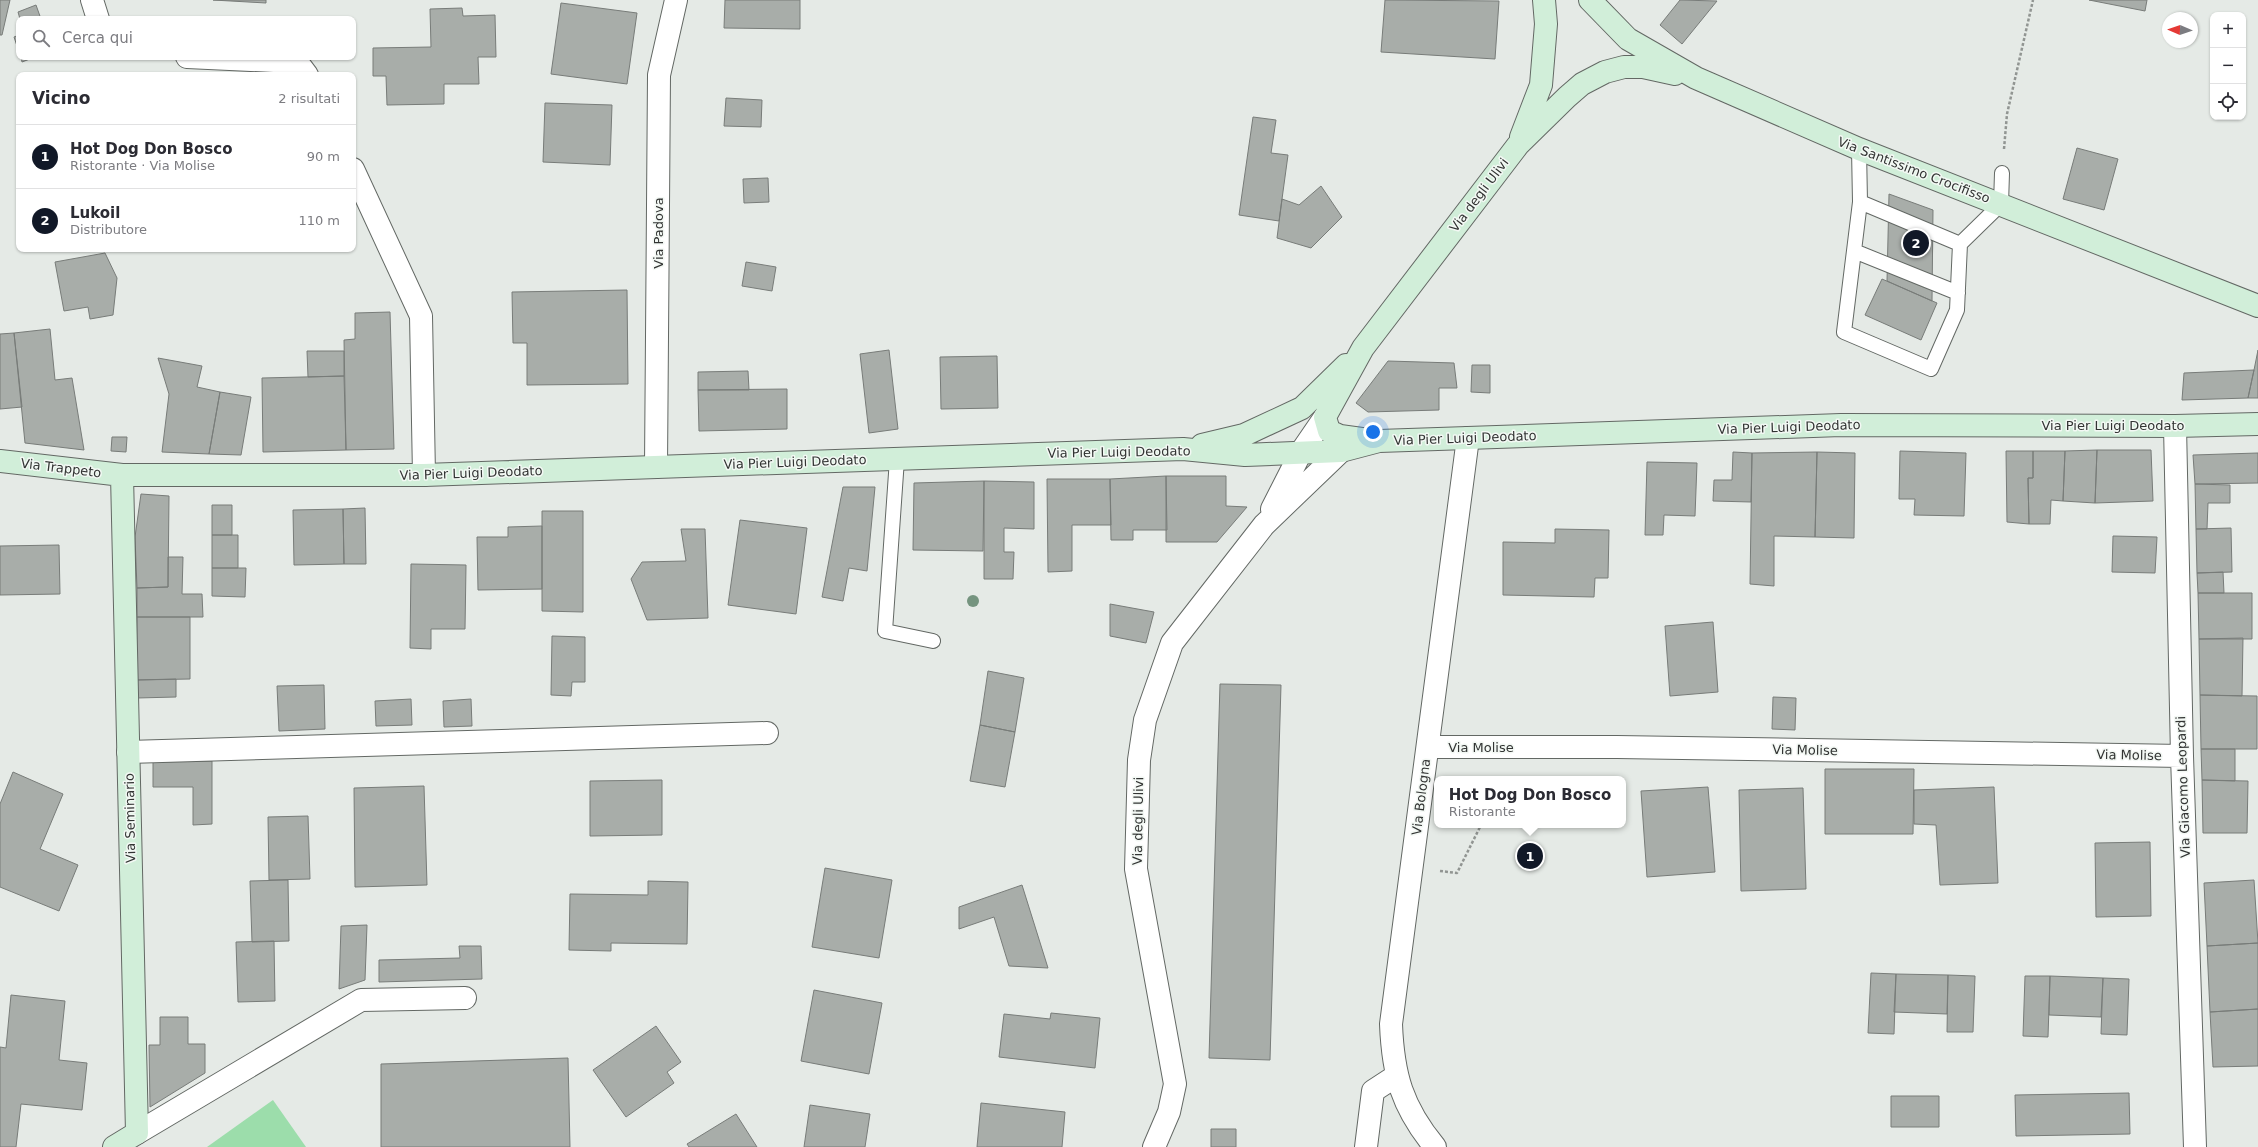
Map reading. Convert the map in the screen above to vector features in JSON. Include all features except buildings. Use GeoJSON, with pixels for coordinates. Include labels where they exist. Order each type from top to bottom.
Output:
{"type":"FeatureCollection","features":[{"type":"Feature","properties":{"kind":"street"},"geometry":{"type":"LineString","coordinates":[[92,0],[97,16]]}},
{"type":"Feature","properties":{"kind":"street","name":"Via Padova"},"geometry":{"type":"LineString","coordinates":[[656,467],[659,75],[676,0]]}},
{"type":"Feature","properties":{"kind":"street"},"geometry":{"type":"LineString","coordinates":[[1518,145],[1541,85],[1546,24],[1544,0]]}},
{"type":"Feature","properties":{"kind":"street","name":"Via Santissimo Crocifisso"},"geometry":{"type":"LineString","coordinates":[[1590,0],[1628,39],[1696,78],[1858,149],[2258,306]]}},
{"type":"Feature","properties":{"kind":"street"},"geometry":{"type":"LineString","coordinates":[[252,60],[274,61],[301,67],[305,72]]}},
{"type":"Feature","properties":{"kind":"street","name":"Via degli Ulivi"},"geometry":{"type":"LineString","coordinates":[[1325,417],[1362,348],[1518,145],[1567,97],[1582,84],[1605,72],[1624,67],[1643,67],[1696,78]]}},
{"type":"Feature","properties":{"kind":"street"},"geometry":{"type":"LineString","coordinates":[[356,175],[421,316],[424,475]]}},
{"type":"Feature","properties":{"kind":"street"},"geometry":{"type":"LineString","coordinates":[[1183,449],[1244,435],[1302,408],[1362,348]]}},
{"type":"Feature","properties":{"kind":"street"},"geometry":{"type":"LineString","coordinates":[[1325,417],[1329,431],[1340,436],[1379,441]]}},
{"type":"Feature","properties":{"kind":"street"},"geometry":{"type":"LineString","coordinates":[[1264,525],[1301,452],[1325,417]]}},
{"type":"Feature","properties":{"kind":"street","name":"Via Pier Luigi Deodato"},"geometry":{"type":"LineString","coordinates":[[122,475],[424,475],[1183,449],[1245,455],[1341,451],[1379,441],[1841,425],[2176,426],[2258,424]]}},
{"type":"Feature","properties":{"kind":"street","name":"Via Giacomo Leopardi"},"geometry":{"type":"LineString","coordinates":[[2176,426],[2182,756],[2195,1147]]}},
{"type":"Feature","properties":{"kind":"street","name":"Via Bologna"},"geometry":{"type":"LineString","coordinates":[[1435,1147],[1422,1131],[1406,1103],[1396,1076],[1391,1024],[1468,438]]}},
{"type":"Feature","properties":{"kind":"street"},"geometry":{"type":"LineString","coordinates":[[1264,525],[1341,451]]}},
{"type":"Feature","properties":{"kind":"street","name":"Via Trappeto"},"geometry":{"type":"LineString","coordinates":[[0,461],[122,475]]}},
{"type":"Feature","properties":{"kind":"street","name":"Via Seminario"},"geometry":{"type":"LineString","coordinates":[[122,475],[137,1133]]}},
{"type":"Feature","properties":{"kind":"street","name":"Via degli Ulivi"},"geometry":{"type":"LineString","coordinates":[[1154,1147],[1169,1112],[1175,1084],[1136,869],[1139,760],[1145,720],[1172,643],[1264,525]]}},
{"type":"Feature","properties":{"kind":"street"},"geometry":{"type":"LineString","coordinates":[[128,752],[767,733]]}},
{"type":"Feature","properties":{"kind":"street","name":"Via Molise"},"geometry":{"type":"LineString","coordinates":[[1428,747],[1617,747],[2182,756]]}},
{"type":"Feature","properties":{"kind":"street"},"geometry":{"type":"LineString","coordinates":[[114,1147],[360,1000],[465,998]]}},
{"type":"Feature","properties":{"kind":"street"},"geometry":{"type":"LineString","coordinates":[[1366,1147],[1373,1091],[1396,1076]]}},
{"type":"Feature","properties":{"kind":"lane"},"geometry":{"type":"LineString","coordinates":[[1858,149],[1860,202],[1844,332],[1931,369],[1957,310],[1960,244],[2001,204],[2002,173]]}},
{"type":"Feature","properties":{"kind":"lane"},"geometry":{"type":"LineString","coordinates":[[1860,202],[1960,244]]}},
{"type":"Feature","properties":{"kind":"lane"},"geometry":{"type":"LineString","coordinates":[[1854,251],[1958,293]]}},
{"type":"Feature","properties":{"kind":"lane"},"geometry":{"type":"LineString","coordinates":[[897,459],[885,631],[933,641]]}},
{"type":"Feature","properties":{"kind":"path"},"geometry":{"type":"LineString","coordinates":[[2002,173],[2007,114],[2033,0]]}},
{"type":"Feature","properties":{"kind":"path"},"geometry":{"type":"LineString","coordinates":[[1436,871],[1457,873],[1480,828]]}},
{"type":"Feature","properties":{"kind":"green space"},"geometry":{"type":"Polygon","coordinates":[[[273,1100],[306,1147],[207,1147],[273,1100]]]}},
{"type":"Feature","properties":{"kind":"place","name":"Lukoil"},"geometry":{"type":"Point","coordinates":[1916,243]}},
{"type":"Feature","properties":{"kind":"place","name":"Hot Dog Don Bosco"},"geometry":{"type":"Point","coordinates":[1530,856]}}]}
